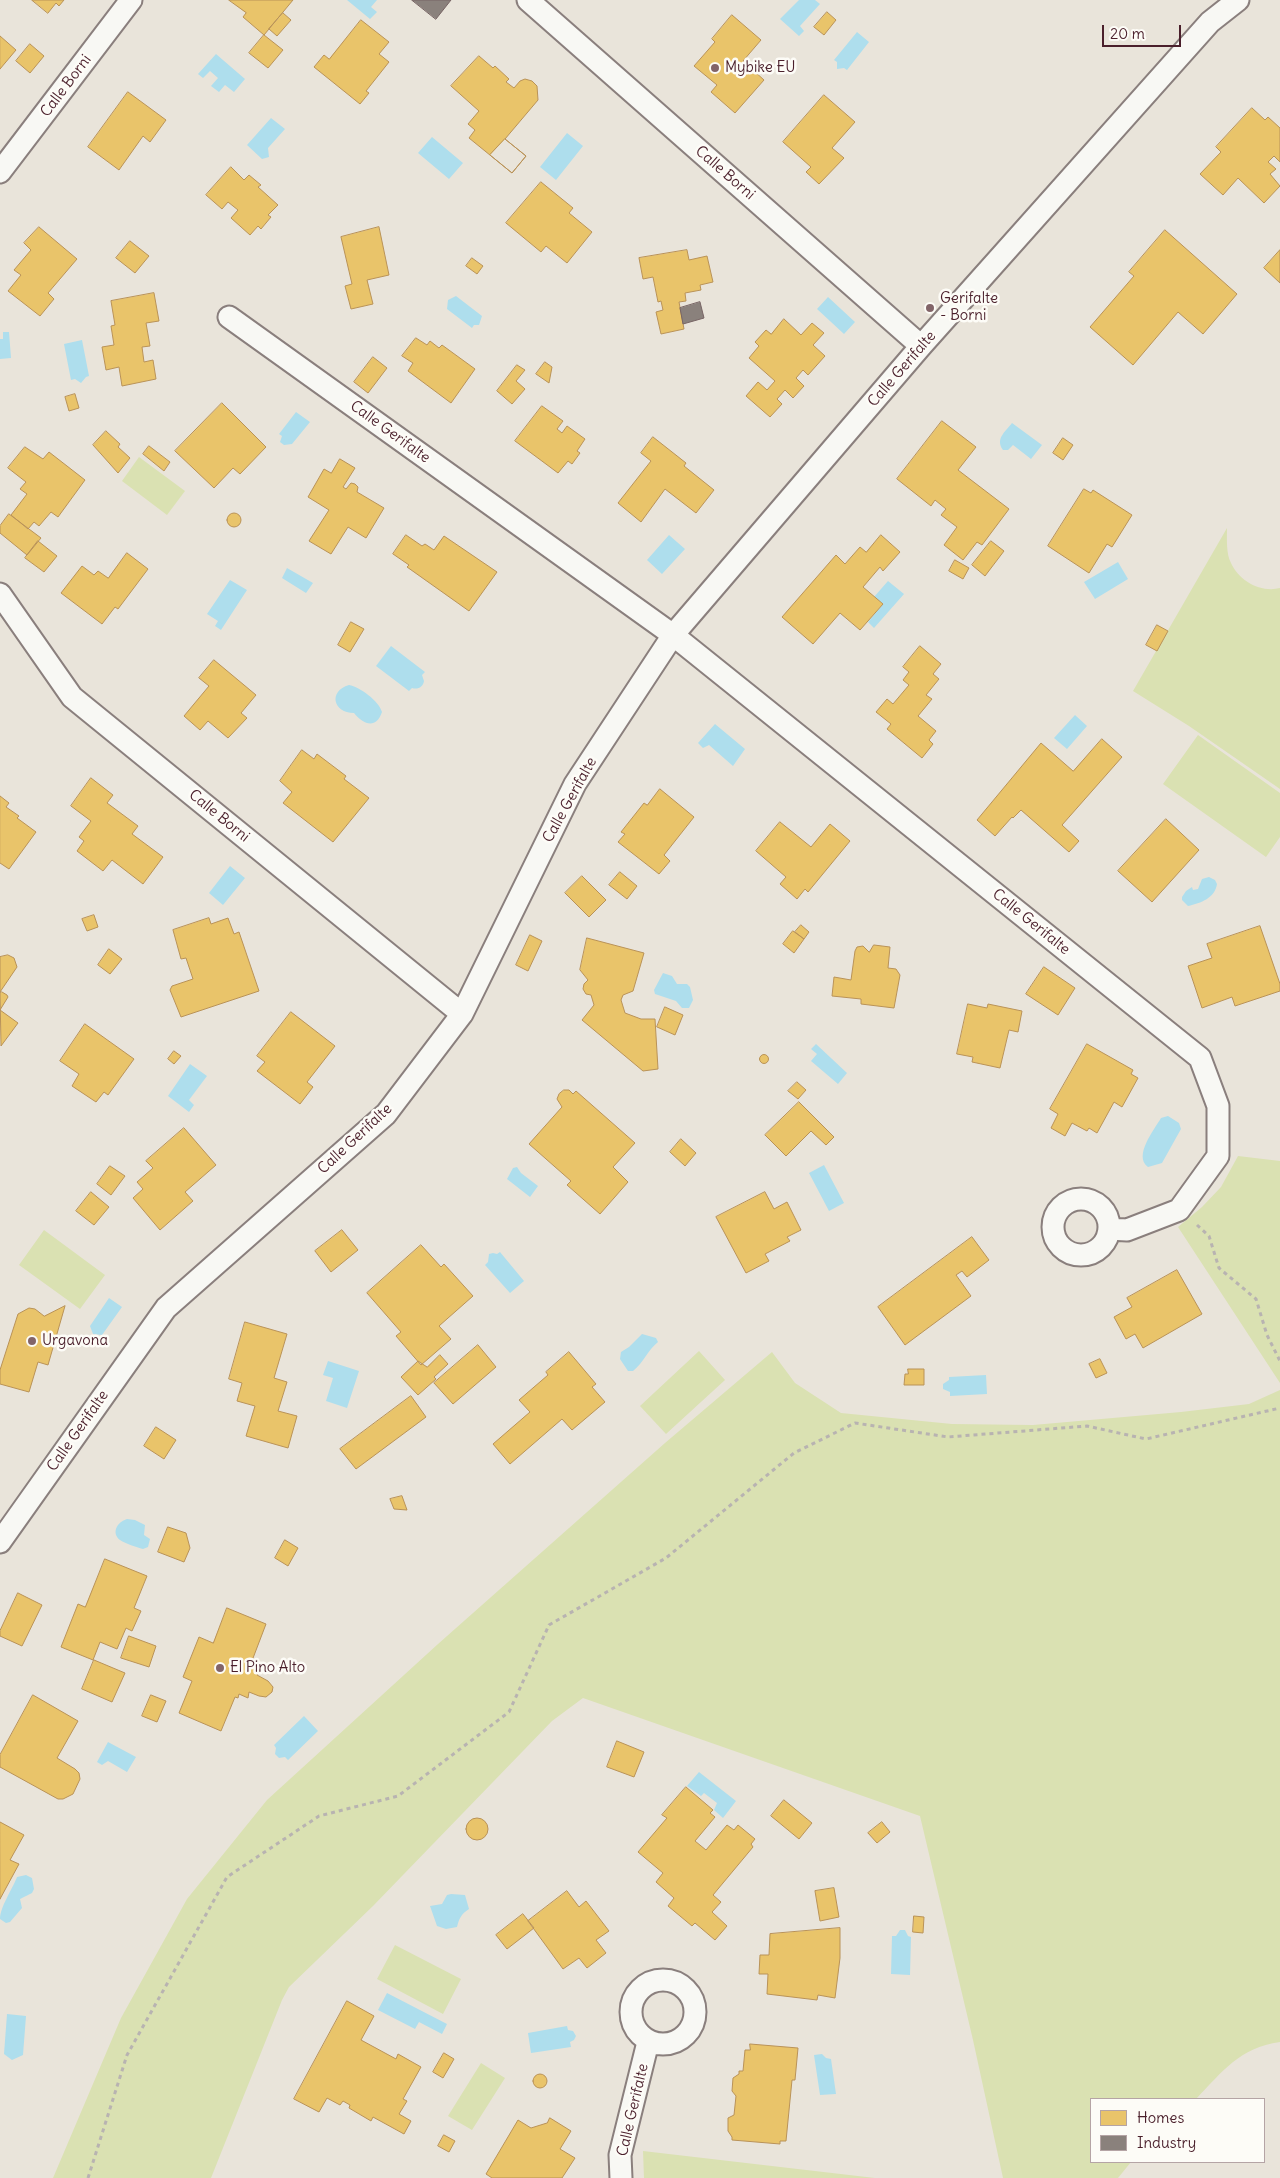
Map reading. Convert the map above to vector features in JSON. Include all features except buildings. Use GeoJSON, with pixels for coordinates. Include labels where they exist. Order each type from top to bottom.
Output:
{"type":"FeatureCollection","features":[{"type":"Feature","properties":{"kind":"street","name":"Calle Borni"},"geometry":{"type":"LineString","coordinates":[[0,172],[131,0]]}},
{"type":"Feature","properties":{"kind":"street","name":"Calle Borni"},"geometry":{"type":"LineString","coordinates":[[528,0],[921,346]]}},
{"type":"Feature","properties":{"kind":"street","name":"Calle Gerifalte"},"geometry":{"type":"LineString","coordinates":[[0,1542],[166,1308],[386,1114],[462,1014],[575,784],[673,635],[921,346],[1210,22],[1238,0]]}},
{"type":"Feature","properties":{"kind":"street","name":"Calle Gerifalte"},"geometry":{"type":"LineString","coordinates":[[229,317],[673,635],[1200,1058],[1218,1106],[1218,1156],[1179,1210]]}},
{"type":"Feature","properties":{"kind":"street","name":"Calle Borni"},"geometry":{"type":"LineString","coordinates":[[0,594],[72,697],[462,1014]]}},
{"type":"Feature","properties":{"kind":"street"},"geometry":{"type":"LineString","coordinates":[[1109,1229],[1127,1230],[1179,1210]]}},
{"type":"Feature","properties":{"kind":"street","name":"Calle Gerifalte"},"geometry":{"type":"LineString","coordinates":[[621,2178],[620,2155],[648,2042]]}},
{"type":"Feature","properties":{"kind":"path"},"geometry":{"type":"LineString","coordinates":[[1179,1210],[1209,1236],[1219,1268],[1256,1299],[1266,1336],[1280,1360]]}},
{"type":"Feature","properties":{"kind":"path"},"geometry":{"type":"LineString","coordinates":[[88,2178],[127,2055],[227,1876],[319,1816],[398,1796],[509,1712],[549,1625],[666,1558],[794,1453],[855,1423],[948,1437],[1087,1426],[1146,1439],[1280,1408]]}},
{"type":"Feature","properties":{"kind":"green space"},"geometry":{"type":"Polygon","coordinates":[[[139,457],[185,491],[167,515],[122,481],[139,457]]]}},
{"type":"Feature","properties":{"kind":"green space"},"geometry":{"type":"Polygon","coordinates":[[[1227,528],[1228,555],[1239,575],[1258,587],[1265,589],[1280,588],[1280,789],[1189,726],[1133,691],[1227,528]]]}},
{"type":"Feature","properties":{"kind":"green space"},"geometry":{"type":"Polygon","coordinates":[[[1198,735],[1280,793],[1280,837],[1266,857],[1163,784],[1198,735]]]}},
{"type":"Feature","properties":{"kind":"green space"},"geometry":{"type":"Polygon","coordinates":[[[1238,1156],[1280,1161],[1280,1383],[1178,1227],[1202,1207],[1221,1187],[1238,1156]]]}},
{"type":"Feature","properties":{"kind":"green space"},"geometry":{"type":"Polygon","coordinates":[[[44,1230],[105,1275],[80,1309],[19,1265],[44,1230]]]}},
{"type":"Feature","properties":{"kind":"green space"},"geometry":{"type":"Polygon","coordinates":[[[699,1351],[725,1380],[666,1434],[640,1406],[699,1351]]]}},
{"type":"Feature","properties":{"kind":"green space"},"geometry":{"type":"Polygon","coordinates":[[[772,1352],[795,1383],[841,1413],[952,1424],[1033,1425],[1181,1412],[1249,1404],[1280,1390],[1280,2042],[1266,2045],[1243,2055],[1224,2070],[1197,2098],[1090,2098],[1090,2163],[1130,2163],[1118,2178],[1003,2178],[973,2040],[920,1816],[583,1698],[552,1721],[373,1906],[289,1987],[282,2000],[211,2178],[53,2178],[121,2018],[187,1899],[267,1800],[438,1644],[665,1443],[772,1352]]]}},
{"type":"Feature","properties":{"kind":"green space"},"geometry":{"type":"Polygon","coordinates":[[[395,1945],[461,1979],[443,2014],[377,1979],[395,1945]]]}},
{"type":"Feature","properties":{"kind":"green space"},"geometry":{"type":"Polygon","coordinates":[[[481,2063],[505,2078],[472,2130],[448,2116],[481,2063]]]}},
{"type":"Feature","properties":{"kind":"green space"},"geometry":{"type":"Polygon","coordinates":[[[643,2151],[875,2178],[644,2178],[643,2151]]]}},
{"type":"Feature","properties":{"kind":"water"},"geometry":{"type":"Polygon","coordinates":[[[347,0],[377,0],[371,7],[377,12],[370,19],[347,0]]]}},
{"type":"Feature","properties":{"kind":"water"},"geometry":{"type":"Polygon","coordinates":[[[799,0],[815,0],[820,4],[800,26],[804,31],[799,36],[780,19],[799,0]]]}},
{"type":"Feature","properties":{"kind":"water"},"geometry":{"type":"Polygon","coordinates":[[[857,32],[869,42],[847,70],[844,68],[837,69],[837,62],[834,60],[857,32]]]}},
{"type":"Feature","properties":{"kind":"water"},"geometry":{"type":"Polygon","coordinates":[[[216,54],[245,79],[234,92],[225,85],[219,92],[211,86],[218,78],[210,71],[203,78],[198,74],[216,54]]]}},
{"type":"Feature","properties":{"kind":"water"},"geometry":{"type":"Polygon","coordinates":[[[271,118],[285,129],[268,148],[269,157],[262,159],[247,145],[271,118]]]}},
{"type":"Feature","properties":{"kind":"water"},"geometry":{"type":"Polygon","coordinates":[[[567,133],[583,146],[556,180],[540,167],[567,133]]]}},
{"type":"Feature","properties":{"kind":"water"},"geometry":{"type":"Polygon","coordinates":[[[432,137],[463,163],[449,179],[418,153],[432,137]]]}},
{"type":"Feature","properties":{"kind":"water"},"geometry":{"type":"Polygon","coordinates":[[[456,296],[482,316],[479,325],[474,325],[472,328],[447,309],[448,300],[456,296]]]}},
{"type":"Feature","properties":{"kind":"water"},"geometry":{"type":"Polygon","coordinates":[[[828,297],[855,322],[844,334],[817,309],[828,297]]]}},
{"type":"Feature","properties":{"kind":"water"},"geometry":{"type":"Polygon","coordinates":[[[3,332],[9,332],[11,358],[0,359],[0,339],[3,339],[3,332]]]}},
{"type":"Feature","properties":{"kind":"water"},"geometry":{"type":"Polygon","coordinates":[[[82,340],[89,376],[81,383],[75,379],[71,380],[64,344],[82,340]]]}},
{"type":"Feature","properties":{"kind":"water"},"geometry":{"type":"Polygon","coordinates":[[[296,412],[310,422],[292,444],[284,445],[280,442],[282,436],[279,434],[296,412]]]}},
{"type":"Feature","properties":{"kind":"water"},"geometry":{"type":"Polygon","coordinates":[[[1012,423],[1042,445],[1031,459],[1013,445],[1008,450],[1003,450],[1000,439],[1012,423]]]}},
{"type":"Feature","properties":{"kind":"water"},"geometry":{"type":"Polygon","coordinates":[[[669,535],[685,549],[662,574],[647,560],[669,535]]]}},
{"type":"Feature","properties":{"kind":"water"},"geometry":{"type":"Polygon","coordinates":[[[1118,562],[1128,579],[1095,599],[1084,582],[1118,562]]]}},
{"type":"Feature","properties":{"kind":"water"},"geometry":{"type":"Polygon","coordinates":[[[287,568],[313,583],[306,593],[282,578],[287,568]]]}},
{"type":"Feature","properties":{"kind":"water"},"geometry":{"type":"Polygon","coordinates":[[[230,580],[247,590],[221,630],[215,626],[218,621],[207,614],[230,580]]]}},
{"type":"Feature","properties":{"kind":"water"},"geometry":{"type":"Polygon","coordinates":[[[888,581],[904,594],[874,628],[868,622],[883,604],[874,597],[888,581]]]}},
{"type":"Feature","properties":{"kind":"water"},"geometry":{"type":"Polygon","coordinates":[[[391,646],[425,672],[422,675],[423,685],[420,688],[412,688],[409,691],[376,666],[391,646]]]}},
{"type":"Feature","properties":{"kind":"water"},"geometry":{"type":"Polygon","coordinates":[[[349,685],[363,692],[377,703],[382,712],[376,721],[373,723],[365,722],[354,713],[347,712],[338,706],[336,696],[338,692],[349,685]]]}},
{"type":"Feature","properties":{"kind":"water"},"geometry":{"type":"Polygon","coordinates":[[[1075,715],[1087,726],[1067,749],[1054,738],[1075,715]]]}},
{"type":"Feature","properties":{"kind":"water"},"geometry":{"type":"Polygon","coordinates":[[[715,724],[745,749],[733,766],[709,745],[703,748],[698,743],[715,724]]]}},
{"type":"Feature","properties":{"kind":"water"},"geometry":{"type":"Polygon","coordinates":[[[230,866],[245,878],[223,905],[209,893],[230,866]]]}},
{"type":"Feature","properties":{"kind":"water"},"geometry":{"type":"Polygon","coordinates":[[[1209,877],[1215,880],[1217,884],[1216,889],[1202,901],[1188,906],[1182,900],[1186,891],[1192,887],[1193,890],[1198,889],[1202,879],[1209,877]]]}},
{"type":"Feature","properties":{"kind":"water"},"geometry":{"type":"Polygon","coordinates":[[[663,973],[672,976],[677,984],[687,984],[690,987],[693,1000],[689,1008],[682,1008],[676,1001],[655,994],[654,990],[663,973]]]}},
{"type":"Feature","properties":{"kind":"water"},"geometry":{"type":"Polygon","coordinates":[[[816,1044],[847,1073],[838,1084],[811,1061],[817,1054],[811,1049],[816,1044]]]}},
{"type":"Feature","properties":{"kind":"water"},"geometry":{"type":"Polygon","coordinates":[[[190,1064],[207,1076],[189,1100],[194,1105],[189,1112],[168,1096],[190,1064]]]}},
{"type":"Feature","properties":{"kind":"water"},"geometry":{"type":"Polygon","coordinates":[[[1168,1116],[1179,1123],[1181,1129],[1162,1163],[1148,1167],[1144,1162],[1143,1156],[1146,1143],[1161,1118],[1168,1116]]]}},
{"type":"Feature","properties":{"kind":"water"},"geometry":{"type":"Polygon","coordinates":[[[824,1165],[844,1203],[829,1211],[809,1173],[824,1165]]]}},
{"type":"Feature","properties":{"kind":"water"},"geometry":{"type":"Polygon","coordinates":[[[517,1167],[521,1173],[538,1186],[530,1197],[507,1179],[513,1168],[517,1167]]]}},
{"type":"Feature","properties":{"kind":"water"},"geometry":{"type":"Polygon","coordinates":[[[500,1252],[524,1281],[510,1293],[485,1265],[488,1262],[489,1254],[500,1252]]]}},
{"type":"Feature","properties":{"kind":"water"},"geometry":{"type":"Polygon","coordinates":[[[109,1298],[122,1307],[102,1335],[93,1334],[90,1326],[109,1298]]]}},
{"type":"Feature","properties":{"kind":"water"},"geometry":{"type":"Polygon","coordinates":[[[642,1334],[656,1338],[658,1342],[637,1368],[633,1371],[628,1371],[620,1359],[621,1352],[642,1334]]]}},
{"type":"Feature","properties":{"kind":"water"},"geometry":{"type":"Polygon","coordinates":[[[328,1361],[359,1371],[347,1408],[326,1401],[333,1378],[323,1375],[328,1361]]]}},
{"type":"Feature","properties":{"kind":"water"},"geometry":{"type":"Polygon","coordinates":[[[986,1375],[987,1394],[950,1396],[950,1392],[943,1389],[943,1384],[949,1380],[949,1377],[986,1375]]]}},
{"type":"Feature","properties":{"kind":"water"},"geometry":{"type":"Polygon","coordinates":[[[123,1520],[135,1520],[145,1525],[144,1535],[150,1539],[148,1547],[143,1549],[122,1541],[117,1537],[116,1528],[123,1520]]]}},
{"type":"Feature","properties":{"kind":"water"},"geometry":{"type":"Polygon","coordinates":[[[304,1716],[318,1731],[288,1760],[285,1757],[279,1758],[275,1754],[276,1748],[274,1745],[304,1716]]]}},
{"type":"Feature","properties":{"kind":"water"},"geometry":{"type":"Polygon","coordinates":[[[108,1742],[136,1757],[127,1772],[108,1761],[102,1765],[97,1762],[108,1742]]]}},
{"type":"Feature","properties":{"kind":"water"},"geometry":{"type":"Polygon","coordinates":[[[699,1772],[736,1801],[723,1818],[714,1810],[717,1803],[704,1793],[701,1796],[687,1786],[699,1772]]]}},
{"type":"Feature","properties":{"kind":"water"},"geometry":{"type":"Polygon","coordinates":[[[26,1875],[32,1878],[34,1889],[32,1893],[20,1899],[22,1908],[10,1922],[6,1923],[0,1919],[4,1904],[17,1877],[26,1875]]]}},
{"type":"Feature","properties":{"kind":"water"},"geometry":{"type":"Polygon","coordinates":[[[447,1895],[465,1895],[469,1909],[461,1917],[457,1927],[446,1929],[437,1926],[430,1906],[442,1904],[447,1895]]]}},
{"type":"Feature","properties":{"kind":"water"},"geometry":{"type":"Polygon","coordinates":[[[900,1930],[905,1930],[908,1936],[911,1937],[910,1975],[891,1974],[892,1936],[896,1936],[900,1930]]]}},
{"type":"Feature","properties":{"kind":"water"},"geometry":{"type":"Polygon","coordinates":[[[387,1993],[447,2024],[442,2034],[419,2022],[415,2029],[378,2010],[387,1993]]]}},
{"type":"Feature","properties":{"kind":"water"},"geometry":{"type":"Polygon","coordinates":[[[7,2014],[26,2016],[23,2055],[12,2060],[4,2054],[7,2014]]]}},
{"type":"Feature","properties":{"kind":"water"},"geometry":{"type":"Polygon","coordinates":[[[567,2026],[568,2030],[573,2031],[576,2036],[570,2042],[571,2047],[531,2053],[528,2033],[567,2026]]]}},
{"type":"Feature","properties":{"kind":"water"},"geometry":{"type":"Polygon","coordinates":[[[822,2054],[826,2058],[831,2059],[836,2094],[820,2095],[814,2055],[822,2054]]]}},
{"type":"Feature","properties":{"kind":"place","name":"Mybike EU"},"geometry":{"type":"Point","coordinates":[715,68]}},
{"type":"Feature","properties":{"kind":"place","name":"Gerifalte - Borni"},"geometry":{"type":"Point","coordinates":[930,308]}},
{"type":"Feature","properties":{"kind":"place","name":"Urgavona"},"geometry":{"type":"Point","coordinates":[32,1341]}},
{"type":"Feature","properties":{"kind":"place","name":"El Pino Alto"},"geometry":{"type":"Point","coordinates":[220,1668]}}]}
